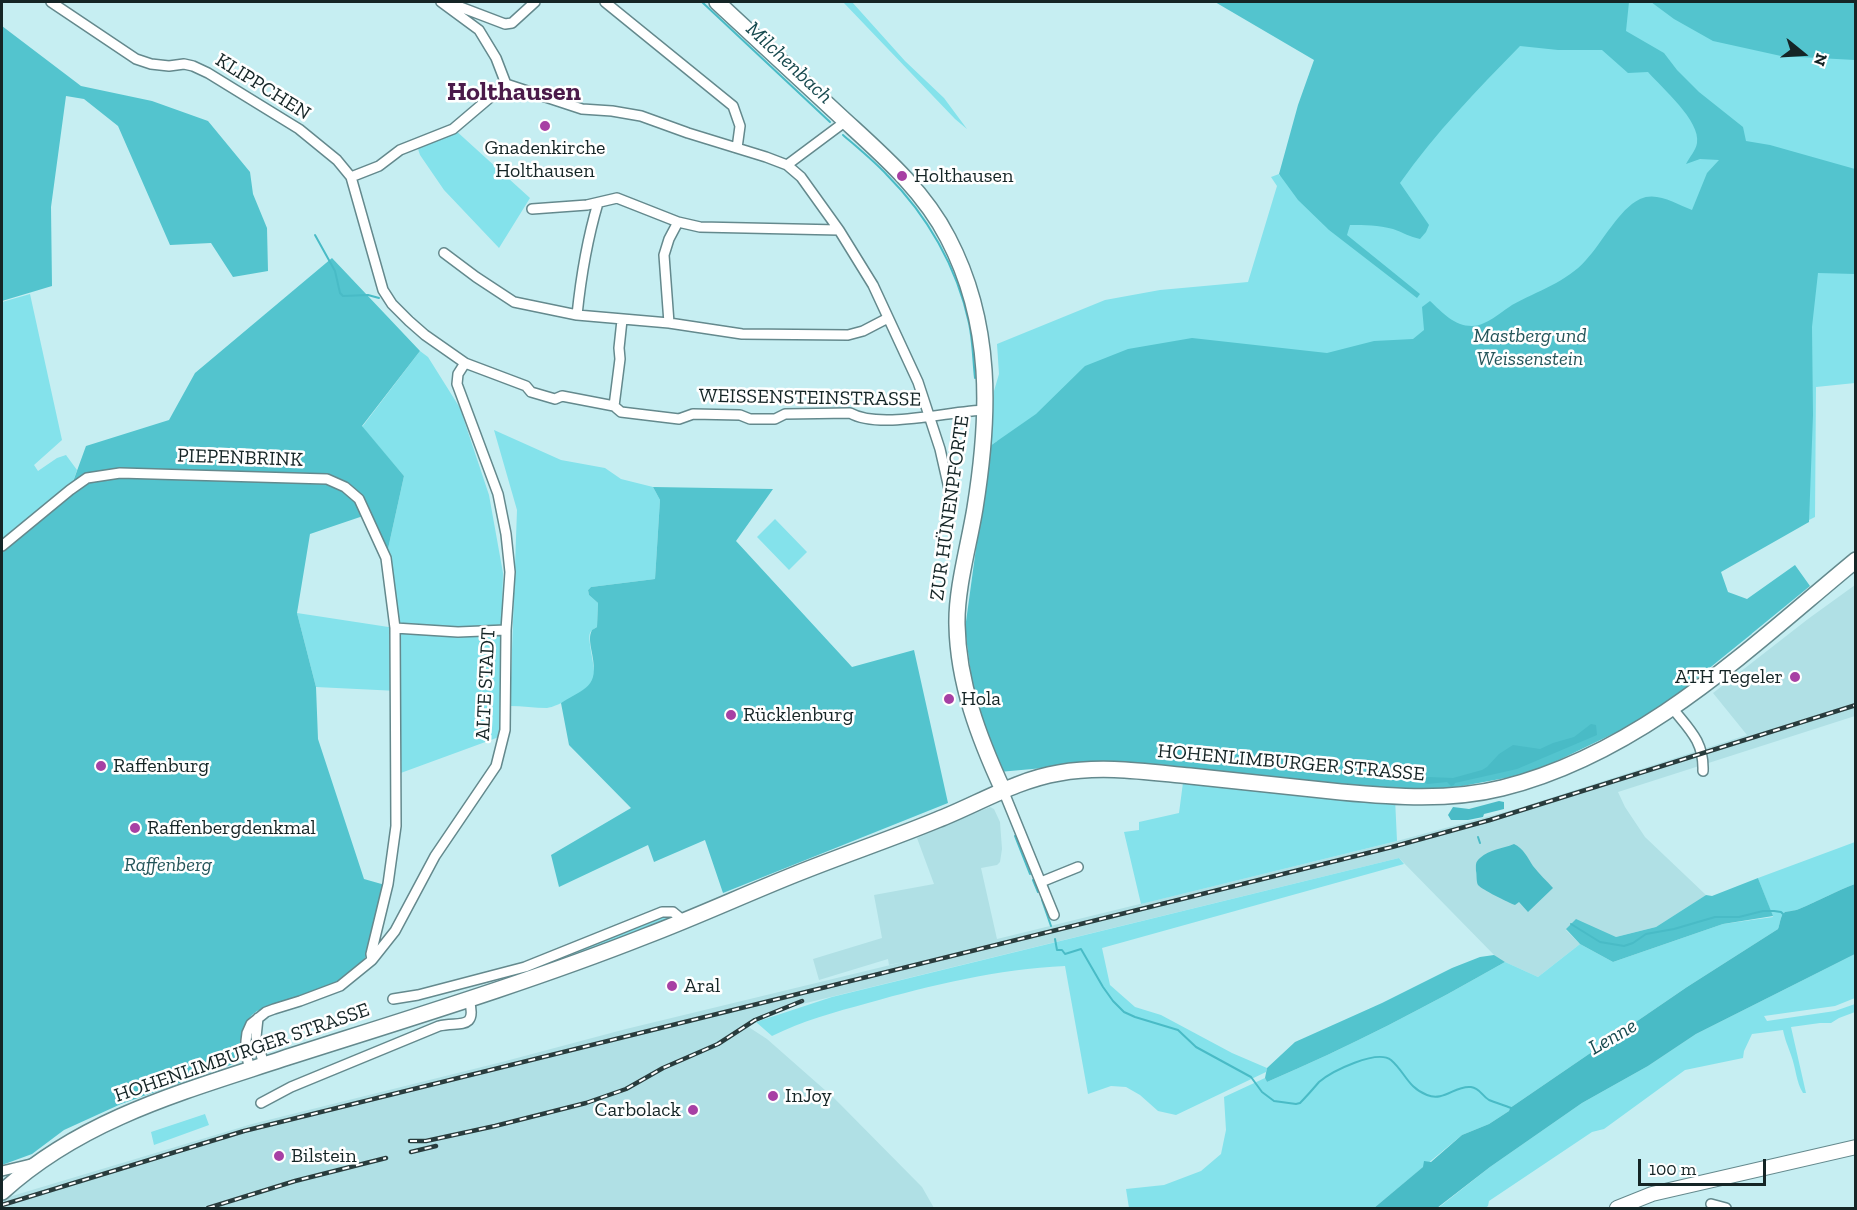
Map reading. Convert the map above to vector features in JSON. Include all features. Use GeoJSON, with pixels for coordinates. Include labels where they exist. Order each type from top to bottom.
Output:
{"type":"FeatureCollection","features":[{"type":"Feature","properties":{"kind":"main road","name":"ZUR HÜNENPFORTE"},"geometry":{"type":"LineString","coordinates":[[717,2],[902,176],[923,200],[948,237],[968,281],[984,359],[986,394],[978,483],[958,603],[957,623],[960,664],[968,701],[1003,790]]}},
{"type":"Feature","properties":{"kind":"main road","name":"HOHENLIMBURGER STRASSE"},"geometry":{"type":"LineString","coordinates":[[5,1182],[87,1131],[159,1100],[469,1000],[609,950],[791,876],[945,817],[1034,778],[1062,772],[1111,769],[1388,796],[1449,796],[1501,788],[1562,768],[1622,739],[1673,709],[1856,560]]}},
{"type":"Feature","properties":{"kind":"main road"},"geometry":{"type":"LineString","coordinates":[[1623,1207],[1652,1194],[1856,1147]]}},
{"type":"Feature","properties":{"kind":"street","name":"KLIPPCHEN"},"geometry":{"type":"LineString","coordinates":[[51,2],[136,58],[151,64],[169,66],[184,64],[208,73],[299,129],[337,160],[351,177],[383,290],[392,304],[409,321]]}},
{"type":"Feature","properties":{"kind":"street"},"geometry":{"type":"LineString","coordinates":[[445,4],[455,5],[505,24],[512,22],[535,2]]}},
{"type":"Feature","properties":{"kind":"street"},"geometry":{"type":"LineString","coordinates":[[605,2],[733,106],[740,126],[737,148]]}},
{"type":"Feature","properties":{"kind":"street"},"geometry":{"type":"LineString","coordinates":[[445,4],[479,30],[496,58],[506,84]]}},
{"type":"Feature","properties":{"kind":"street"},"geometry":{"type":"LineString","coordinates":[[351,177],[379,166],[400,150],[453,129],[506,84]]}},
{"type":"Feature","properties":{"kind":"street"},"geometry":{"type":"LineString","coordinates":[[506,84],[582,109],[641,116],[787,165],[801,177],[839,230],[873,285],[908,361],[930,417],[950,493]]}},
{"type":"Feature","properties":{"kind":"street"},"geometry":{"type":"LineString","coordinates":[[787,165],[846,122]]}},
{"type":"Feature","properties":{"kind":"street"},"geometry":{"type":"LineString","coordinates":[[532,209],[586,205],[617,198],[678,222],[700,227],[839,230]]}},
{"type":"Feature","properties":{"kind":"street"},"geometry":{"type":"LineString","coordinates":[[577,315],[589,232],[598,202]]}},
{"type":"Feature","properties":{"kind":"street"},"geometry":{"type":"LineString","coordinates":[[669,323],[664,255],[678,222]]}},
{"type":"Feature","properties":{"kind":"street"},"geometry":{"type":"LineString","coordinates":[[444,253],[514,302],[577,315],[669,323],[742,334],[848,335],[863,331],[888,318]]}},
{"type":"Feature","properties":{"kind":"street"},"geometry":{"type":"LineString","coordinates":[[614,406],[621,359],[619,348],[622,320]]}},
{"type":"Feature","properties":{"kind":"street","name":"WEISSENSTEINSTRASSE"},"geometry":{"type":"LineString","coordinates":[[409,321],[424,335],[465,363],[526,386],[531,392],[555,399],[562,396],[614,406],[621,412],[657,418],[679,419],[693,414],[740,415],[750,419],[775,419],[785,414],[850,413],[858,418],[897,420],[985,410]]}},
{"type":"Feature","properties":{"kind":"street","name":"ALTE STADT"},"geometry":{"type":"LineString","coordinates":[[258,1018],[274,1009],[340,986],[372,960],[395,931],[435,856],[496,766],[505,730],[506,630],[510,572],[506,534],[498,494],[457,384],[458,374],[465,363]]}},
{"type":"Feature","properties":{"kind":"street","name":"PIEPENBRINK"},"geometry":{"type":"LineString","coordinates":[[2,546],[87,478],[120,473],[327,479],[345,487],[359,499],[386,558],[396,628],[396,826],[388,884],[371,954],[372,960]]}},
{"type":"Feature","properties":{"kind":"street"},"geometry":{"type":"LineString","coordinates":[[396,628],[458,632],[506,630]]}},
{"type":"Feature","properties":{"kind":"street"},"geometry":{"type":"LineString","coordinates":[[1673,709],[1698,740],[1703,754],[1703,771]]}},
{"type":"Feature","properties":{"kind":"street"},"geometry":{"type":"LineString","coordinates":[[1003,790],[1054,915]]}},
{"type":"Feature","properties":{"kind":"street"},"geometry":{"type":"LineString","coordinates":[[1041,882],[1078,867]]}},
{"type":"Feature","properties":{"kind":"street","name":"HOHENLIMBURGER STRASSE"},"geometry":{"type":"LineString","coordinates":[[393,999],[418,995],[525,967],[662,912],[673,912],[681,922]]}},
{"type":"Feature","properties":{"kind":"street"},"geometry":{"type":"LineString","coordinates":[[261,1103],[291,1087],[439,1026],[466,1023],[472,1010],[469,1000]]}},
{"type":"Feature","properties":{"kind":"street"},"geometry":{"type":"LineString","coordinates":[[257,1068],[258,1018]]}},
{"type":"Feature","properties":{"kind":"street"},"geometry":{"type":"LineString","coordinates":[[257,1068],[246,1053],[247,1033],[251,1024],[258,1018]]}},
{"type":"Feature","properties":{"kind":"street"},"geometry":{"type":"LineString","coordinates":[[1642,1209],[1652,1194]]}},
{"type":"Feature","properties":{"kind":"street"},"geometry":{"type":"LineString","coordinates":[[1712,1204],[1726,1209]]}},
{"type":"Feature","properties":{"kind":"shaded area"},"geometry":{"type":"Polygon","coordinates":[[[1855,585],[1855,716],[1618,792],[1645,837],[1706,895],[1656,927],[1616,937],[1566,930],[1580,944],[1538,977],[1498,959],[1399,858],[798,1005],[747,1026],[767,1039],[834,1098],[922,1187],[934,1208],[2,1208],[2,1199],[252,1124],[626,1029],[907,961],[889,965],[888,959],[819,980],[813,959],[882,938],[874,895],[934,884],[917,838],[990,807],[994,809],[1000,822],[1002,849],[1000,862],[997,865],[981,868],[997,939],[1397,841],[1516,809],[1747,735],[1713,693],[1855,585]]]}},
{"type":"Feature","properties":{"kind":"shaded area"},"geometry":{"type":"Polygon","coordinates":[[[1591,724],[1596,725],[1597,735],[1517,769],[1455,783],[1451,786],[1447,782],[1427,784],[1421,779],[1453,778],[1482,770],[1513,745],[1540,749],[1574,737],[1591,724]]]}},
{"type":"Feature","properties":{"kind":"shaded area"},"geometry":{"type":"Polygon","coordinates":[[[1499,801],[1504,802],[1504,809],[1484,814],[1483,817],[1451,820],[1448,815],[1453,807],[1469,809],[1499,801]]]}},
{"type":"Feature","properties":{"kind":"shaded area"},"geometry":{"type":"Polygon","coordinates":[[[1514,844],[1523,851],[1535,869],[1553,888],[1528,912],[1519,902],[1515,905],[1507,902],[1480,887],[1477,882],[1478,859],[1514,844]]]}},
{"type":"Feature","properties":{"kind":"shaded area"},"geometry":{"type":"Polygon","coordinates":[[[1855,884],[1855,954],[1696,1034],[1648,1066],[1582,1103],[1490,1167],[1437,1208],[1374,1208],[1423,1167],[1424,1161],[1431,1162],[1462,1135],[1489,1124],[1509,1111],[1510,1108],[1687,987],[1778,929],[1783,913],[1799,909],[1855,884]]]}},
{"type":"Feature","properties":{"kind":"green space"},"geometry":{"type":"Polygon","coordinates":[[[843,2],[852,2],[905,61],[944,98],[967,129],[955,119],[843,2]]]}},
{"type":"Feature","properties":{"kind":"green space","name":"Mastberg und Weissenstein"},"geometry":{"type":"Polygon","coordinates":[[[1215,2],[1629,2],[1626,31],[1664,53],[1699,92],[1743,127],[1746,141],[1770,145],[1855,169],[1855,274],[1818,273],[1812,327],[1813,415],[1809,522],[1721,572],[1728,592],[1747,599],[1795,565],[1810,586],[1652,715],[1532,773],[1441,790],[1287,783],[1077,765],[999,772],[972,682],[965,629],[990,446],[1036,414],[1085,366],[1128,349],[1192,338],[1327,353],[1374,341],[1413,339],[1424,330],[1422,307],[1430,301],[1449,318],[1460,324],[1472,326],[1483,324],[1578,268],[1625,210],[1640,199],[1660,197],[1692,210],[1707,173],[1719,160],[1700,159],[1686,164],[1697,143],[1697,134],[1687,115],[1648,72],[1628,73],[1602,50],[1558,50],[1520,46],[1442,129],[1400,183],[1429,225],[1420,239],[1393,229],[1372,225],[1350,225],[1347,235],[1420,294],[1417,298],[1329,230],[1298,200],[1279,174],[1298,105],[1314,60],[1215,2]]]}},
{"type":"Feature","properties":{"kind":"green space","name":"Mastberg und Weissenstein"},"geometry":{"type":"Polygon","coordinates":[[[1227,2],[1855,2],[1855,383],[1816,387],[1815,517],[1761,544],[1705,579],[1752,634],[1678,691],[997,441],[990,446],[994,391],[999,374],[997,344],[1105,300],[1160,290],[1248,282],[1277,186],[1271,177],[1279,174],[1280,176],[1320,56],[1227,2]]]}},
{"type":"Feature","properties":{"kind":"green space"},"geometry":{"type":"Polygon","coordinates":[[[1651,2],[1855,2],[1855,60],[1781,56],[1713,41],[1674,19],[1651,2]]]}},
{"type":"Feature","properties":{"kind":"green space"},"geometry":{"type":"Polygon","coordinates":[[[2,26],[81,86],[152,101],[208,121],[250,172],[253,194],[267,228],[268,271],[233,277],[211,243],[170,245],[118,126],[84,99],[66,96],[51,207],[52,286],[2,301],[2,26]]]}},
{"type":"Feature","properties":{"kind":"green space"},"geometry":{"type":"Polygon","coordinates":[[[454,129],[530,198],[499,248],[444,190],[420,155],[418,149],[454,129]]]}},
{"type":"Feature","properties":{"kind":"green space","name":"Raffenberg"},"geometry":{"type":"Polygon","coordinates":[[[332,258],[420,351],[362,426],[404,476],[386,558],[366,515],[310,534],[297,613],[316,687],[318,739],[364,879],[385,885],[369,952],[359,965],[334,984],[257,1011],[245,1027],[239,1062],[121,1104],[64,1130],[32,1154],[2,1165],[2,546],[70,490],[86,446],[169,420],[195,373],[332,258]]]}},
{"type":"Feature","properties":{"kind":"green space"},"geometry":{"type":"Polygon","coordinates":[[[30,294],[62,440],[34,465],[38,471],[57,458],[66,455],[77,470],[70,490],[2,546],[2,302],[30,294]]]}},
{"type":"Feature","properties":{"kind":"green space"},"geometry":{"type":"Polygon","coordinates":[[[420,351],[428,357],[460,408],[489,495],[503,573],[499,737],[398,774],[398,691],[316,687],[297,613],[395,628],[386,558],[404,476],[362,427],[420,351]]]}},
{"type":"Feature","properties":{"kind":"green space"},"geometry":{"type":"Polygon","coordinates":[[[494,430],[561,460],[605,468],[621,479],[653,487],[660,500],[655,579],[591,587],[588,590],[589,595],[598,603],[597,627],[591,631],[589,637],[594,679],[587,688],[573,697],[547,708],[510,706],[517,510],[494,430]]]}},
{"type":"Feature","properties":{"kind":"green space"},"geometry":{"type":"Polygon","coordinates":[[[653,487],[773,489],[736,541],[852,667],[914,650],[948,803],[723,893],[705,840],[654,862],[648,845],[559,887],[551,855],[631,808],[569,745],[561,703],[586,688],[593,677],[590,636],[592,630],[597,627],[598,603],[589,595],[588,590],[591,587],[655,579],[660,500],[653,487]]]}},
{"type":"Feature","properties":{"kind":"green space"},"geometry":{"type":"Polygon","coordinates":[[[775,519],[807,552],[789,570],[757,537],[775,519]]]}},
{"type":"Feature","properties":{"kind":"green space"},"geometry":{"type":"Polygon","coordinates":[[[1184,775],[1395,798],[1397,841],[1141,904],[1124,832],[1139,830],[1139,822],[1179,813],[1184,775]]]}},
{"type":"Feature","properties":{"kind":"green space"},"geometry":{"type":"Polygon","coordinates":[[[1855,842],[1855,884],[1799,909],[1783,913],[1778,929],[1687,987],[1510,1108],[1509,1111],[1489,1124],[1462,1135],[1374,1208],[1129,1208],[1126,1189],[1164,1185],[1201,1171],[1221,1154],[1226,1130],[1224,1097],[1265,1078],[1267,1082],[1298,1069],[1417,1010],[1505,962],[1538,977],[1580,944],[1613,962],[1723,924],[1773,917],[1758,878],[1855,842]]]}},
{"type":"Feature","properties":{"kind":"green space"},"geometry":{"type":"Polygon","coordinates":[[[1399,858],[1404,864],[1102,948],[1110,985],[1135,1007],[1161,1015],[1232,1053],[1267,1068],[1266,1072],[1176,1115],[1158,1111],[1140,1095],[1126,1087],[1111,1086],[1088,1094],[1065,966],[990,974],[941,984],[831,1013],[772,1036],[756,1022],[832,997],[1399,858]]]}},
{"type":"Feature","properties":{"kind":"green space"},"geometry":{"type":"Polygon","coordinates":[[[1758,878],[1773,916],[1723,924],[1613,962],[1580,944],[1566,929],[1576,919],[1616,937],[1656,927],[1706,895],[1712,896],[1758,878]]]}},
{"type":"Feature","properties":{"kind":"green space"},"geometry":{"type":"Polygon","coordinates":[[[665,915],[668,916],[666,920],[637,933],[517,976],[516,972],[543,965],[665,915]]]}},
{"type":"Feature","properties":{"kind":"green space"},"geometry":{"type":"Polygon","coordinates":[[[1855,954],[1855,998],[1835,1006],[1764,1016],[1767,1021],[1835,1011],[1855,1004],[1855,1012],[1831,1023],[1791,1027],[1806,1093],[1803,1093],[1799,1084],[1783,1030],[1752,1034],[1743,1058],[1685,1070],[1604,1129],[1592,1132],[1489,1201],[1485,1208],[1438,1208],[1490,1167],[1582,1103],[1648,1066],[1696,1034],[1855,954]]]}},
{"type":"Feature","properties":{"kind":"green space"},"geometry":{"type":"Polygon","coordinates":[[[1494,955],[1505,962],[1388,1025],[1267,1082],[1265,1078],[1267,1068],[1295,1042],[1382,1003],[1452,968],[1480,957],[1494,955]]]}},
{"type":"Feature","properties":{"kind":"green space"},"geometry":{"type":"Polygon","coordinates":[[[205,1114],[209,1125],[154,1145],[151,1132],[205,1114]]]}},
{"type":"Feature","properties":{"kind":"waterway","name":"Milchenbach"},"geometry":{"type":"LineString","coordinates":[[702,2],[830,122]]}},
{"type":"Feature","properties":{"kind":"waterway","name":"Milchenbach"},"geometry":{"type":"LineString","coordinates":[[843,135],[902,191],[939,243],[964,302],[970,330],[975,378]]}},
{"type":"Feature","properties":{"kind":"waterway"},"geometry":{"type":"LineString","coordinates":[[315,235],[335,271],[340,293],[343,296],[368,295],[379,298]]}},
{"type":"Feature","properties":{"kind":"waterway"},"geometry":{"type":"LineString","coordinates":[[1015,836],[1030,874]]}},
{"type":"Feature","properties":{"kind":"waterway"},"geometry":{"type":"LineString","coordinates":[[1478,837],[1480,843]]}},
{"type":"Feature","properties":{"kind":"waterway"},"geometry":{"type":"LineString","coordinates":[[1033,880],[1038,892]]}},
{"type":"Feature","properties":{"kind":"waterway"},"geometry":{"type":"LineString","coordinates":[[1042,900],[1051,926]]}},
{"type":"Feature","properties":{"kind":"waterway"},"geometry":{"type":"LineString","coordinates":[[1571,924],[1600,942],[1624,946],[1646,934],[1674,929],[1715,917],[1739,917],[1763,911],[1781,912],[1785,916]]}},
{"type":"Feature","properties":{"kind":"waterway"},"geometry":{"type":"LineString","coordinates":[[1055,939],[1057,950],[1062,950],[1065,954],[1081,949],[1103,987],[1124,1012],[1178,1030],[1196,1047],[1251,1077],[1262,1092],[1274,1101],[1300,1103],[1319,1082],[1334,1072],[1365,1059],[1384,1057],[1391,1060],[1415,1088],[1427,1095],[1439,1096],[1460,1088],[1471,1087],[1477,1089],[1489,1100],[1511,1108]]}},
{"type":"Feature","properties":{"kind":"railway"},"geometry":{"type":"LineString","coordinates":[[2,1205],[244,1131],[1392,847],[1490,820],[1856,705]]}},
{"type":"Feature","properties":{"kind":"railway"},"geometry":{"type":"LineString","coordinates":[[410,1141],[426,1141],[495,1126],[586,1103],[626,1089],[663,1068],[718,1044],[755,1020],[802,1001]]}},
{"type":"Feature","properties":{"kind":"railway"},"geometry":{"type":"LineString","coordinates":[[411,1152],[436,1146]]}},
{"type":"Feature","properties":{"kind":"railway"},"geometry":{"type":"LineString","coordinates":[[208,1208],[295,1181],[386,1158]]}},
{"type":"Feature","properties":{"kind":"place","name":"Gnadenkirche Holthausen"},"geometry":{"type":"Point","coordinates":[545,126]}},
{"type":"Feature","properties":{"kind":"place","name":"Holthausen"},"geometry":{"type":"Point","coordinates":[902,176]}},
{"type":"Feature","properties":{"kind":"place","name":"ATH Tegeler"},"geometry":{"type":"Point","coordinates":[1795,677]}},
{"type":"Feature","properties":{"kind":"place","name":"Hola"},"geometry":{"type":"Point","coordinates":[949,699]}},
{"type":"Feature","properties":{"kind":"place","name":"Rücklenburg"},"geometry":{"type":"Point","coordinates":[731,715]}},
{"type":"Feature","properties":{"kind":"place","name":"Raffenburg"},"geometry":{"type":"Point","coordinates":[101,766]}},
{"type":"Feature","properties":{"kind":"place","name":"Raffenbergdenkmal"},"geometry":{"type":"Point","coordinates":[135,828]}},
{"type":"Feature","properties":{"kind":"place","name":"Aral"},"geometry":{"type":"Point","coordinates":[672,986]}},
{"type":"Feature","properties":{"kind":"place","name":"InJoy"},"geometry":{"type":"Point","coordinates":[773,1096]}},
{"type":"Feature","properties":{"kind":"place","name":"Carbolack"},"geometry":{"type":"Point","coordinates":[693,1110]}},
{"type":"Feature","properties":{"kind":"place","name":"Bilstein"},"geometry":{"type":"Point","coordinates":[279,1156]}},
{"type":"Feature","properties":{"kind":"district","name":"Holthausen"},"geometry":{"type":"Point","coordinates":[514,93]}},
{"type":"Feature","properties":{"kind":"water label","name":"Lenne"},"geometry":{"type":"Point","coordinates":[1613,1037]}}]}
